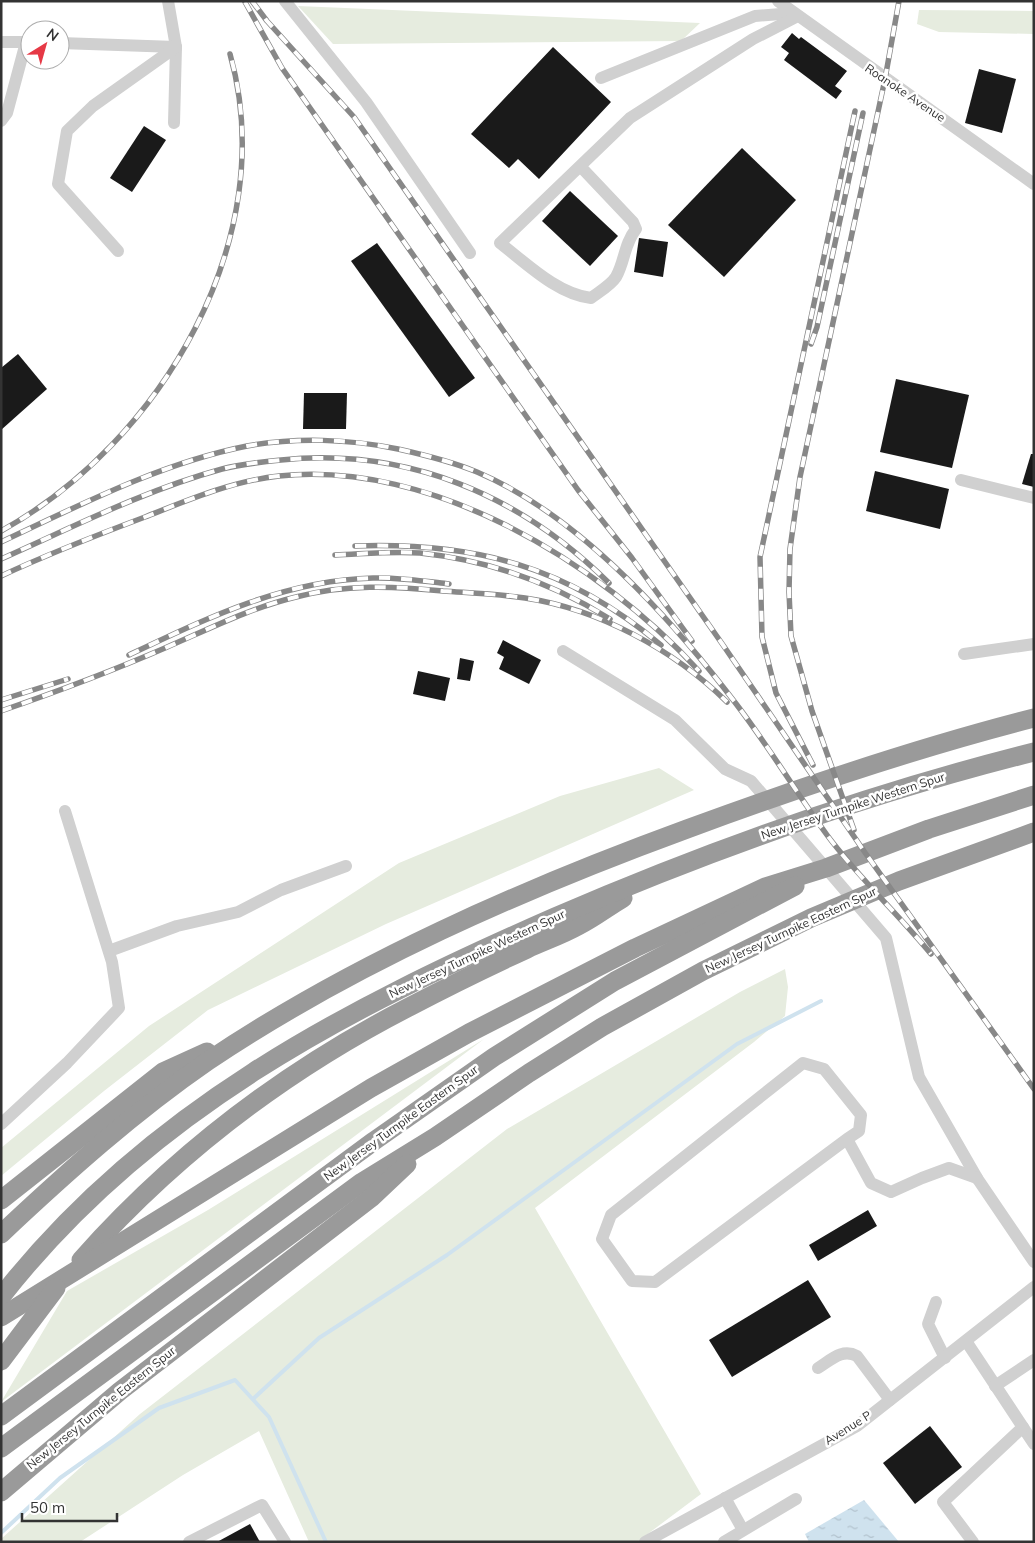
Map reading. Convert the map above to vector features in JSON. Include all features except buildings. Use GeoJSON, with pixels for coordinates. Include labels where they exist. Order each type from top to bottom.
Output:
{"type":"FeatureCollection","features":[{"type":"Feature","properties":{"kind":"highway"},"geometry":{"type":"LineString","coordinates":[[1,1234],[143,1109],[209,1061],[265,1025],[334,986],[458,924],[595,864],[805,786],[927,748],[1034,718]]}},
{"type":"Feature","properties":{"kind":"highway","name":"New Jersey Turnpike Western Spur"},"geometry":{"type":"LineString","coordinates":[[1,1297],[64,1225],[131,1162],[190,1114],[263,1064],[358,1010],[460,959],[664,872],[818,816],[944,776],[1034,752]]}},
{"type":"Feature","properties":{"kind":"highway","name":"New Jersey Turnpike Eastern Spur"},"geometry":{"type":"LineString","coordinates":[[1,1317],[371,1088],[461,1038],[661,935],[826,868],[956,819],[1034,795]]}},
{"type":"Feature","properties":{"kind":"highway","name":"New Jersey Turnpike Eastern Spur"},"geometry":{"type":"LineString","coordinates":[[1,1448],[362,1182],[435,1138],[529,1073],[627,1012],[744,950],[811,918],[890,885],[1034,832]]}},
{"type":"Feature","properties":{"kind":"highway"},"geometry":{"type":"LineString","coordinates":[[1,1361],[54,1290],[109,1228],[186,1154],[245,1108],[301,1070],[366,1031],[481,970],[579,926],[664,872]]}},
{"type":"Feature","properties":{"kind":"highway","name":"New Jersey Turnpike Eastern Spur"},"geometry":{"type":"LineString","coordinates":[[1,1416],[382,1135],[494,1057],[616,981],[780,888]]}},
{"type":"Feature","properties":{"kind":"highway"},"geometry":{"type":"LineString","coordinates":[[1,1200],[163,1072],[265,1025]]}},
{"type":"Feature","properties":{"kind":"highway","name":"New Jersey Turnpike Eastern Spur"},"geometry":{"type":"LineString","coordinates":[[1,1492],[120,1391],[371,1198],[435,1138]]}},
{"type":"Feature","properties":{"kind":"street"},"geometry":{"type":"LineString","coordinates":[[285,1],[366,102],[470,253]]}},
{"type":"Feature","properties":{"kind":"street","name":"Roanoke Avenue"},"geometry":{"type":"LineString","coordinates":[[778,1],[1034,184]]}},
{"type":"Feature","properties":{"kind":"street"},"geometry":{"type":"LineString","coordinates":[[169,5],[176,47],[174,123]]}},
{"type":"Feature","properties":{"kind":"street"},"geometry":{"type":"LineString","coordinates":[[601,78],[755,16],[796,15]]}},
{"type":"Feature","properties":{"kind":"street"},"geometry":{"type":"LineString","coordinates":[[580,166],[633,222],[636,229],[628,240],[622,265],[614,280],[591,298],[578,296],[550,281],[500,243],[580,166],[630,118],[752,39],[796,15]]}},
{"type":"Feature","properties":{"kind":"street"},"geometry":{"type":"LineString","coordinates":[[1,42],[20,42]]}},
{"type":"Feature","properties":{"kind":"street"},"geometry":{"type":"LineString","coordinates":[[70,43],[176,47]]}},
{"type":"Feature","properties":{"kind":"street"},"geometry":{"type":"LineString","coordinates":[[118,251],[58,184],[67,131],[93,106],[176,47]]}},
{"type":"Feature","properties":{"kind":"street"},"geometry":{"type":"LineString","coordinates":[[1,121],[7,113],[20,69]]}},
{"type":"Feature","properties":{"kind":"street"},"geometry":{"type":"LineString","coordinates":[[961,480],[1034,498]]}},
{"type":"Feature","properties":{"kind":"street"},"geometry":{"type":"LineString","coordinates":[[964,654],[1034,644]]}},
{"type":"Feature","properties":{"kind":"street"},"geometry":{"type":"LineString","coordinates":[[563,651],[675,720],[724,769],[751,781],[886,938],[919,1077],[977,1178],[1034,1262]]}},
{"type":"Feature","properties":{"kind":"street"},"geometry":{"type":"LineString","coordinates":[[1,1124],[67,1063],[119,1008],[109,951],[65,811]]}},
{"type":"Feature","properties":{"kind":"street"},"geometry":{"type":"LineString","coordinates":[[109,951],[177,926],[238,912],[281,890],[346,866]]}},
{"type":"Feature","properties":{"kind":"street"},"geometry":{"type":"LineString","coordinates":[[803,1063],[824,1069],[861,1115],[858,1131],[846,1140],[655,1282],[632,1281],[602,1239],[611,1215],[803,1063]]}},
{"type":"Feature","properties":{"kind":"street"},"geometry":{"type":"LineString","coordinates":[[846,1140],[871,1183],[891,1192],[949,1168],[977,1178]]}},
{"type":"Feature","properties":{"kind":"street","name":"Avenue P"},"geometry":{"type":"LineString","coordinates":[[645,1542],[857,1426],[1034,1287]]}},
{"type":"Feature","properties":{"kind":"street"},"geometry":{"type":"LineString","coordinates":[[936,1302],[928,1324],[945,1358]]}},
{"type":"Feature","properties":{"kind":"street"},"geometry":{"type":"LineString","coordinates":[[966,1341],[1034,1444]]}},
{"type":"Feature","properties":{"kind":"street"},"geometry":{"type":"LineString","coordinates":[[818,1368],[842,1353],[850,1352],[857,1356],[890,1400]]}},
{"type":"Feature","properties":{"kind":"street"},"geometry":{"type":"LineString","coordinates":[[996,1386],[1034,1360]]}},
{"type":"Feature","properties":{"kind":"street"},"geometry":{"type":"LineString","coordinates":[[973,1542],[943,1502],[1022,1427]]}},
{"type":"Feature","properties":{"kind":"street"},"geometry":{"type":"LineString","coordinates":[[725,1498],[743,1530]]}},
{"type":"Feature","properties":{"kind":"street"},"geometry":{"type":"LineString","coordinates":[[724,1542],[796,1499]]}},
{"type":"Feature","properties":{"kind":"street"},"geometry":{"type":"LineString","coordinates":[[189,1542],[262,1505],[284,1542]]}},
{"type":"Feature","properties":{"kind":"shaded area"},"geometry":{"type":"Polygon","coordinates":[[[298,6],[700,23],[681,41],[333,44],[298,6]]]}},
{"type":"Feature","properties":{"kind":"shaded area"},"geometry":{"type":"Polygon","coordinates":[[[919,10],[1034,11],[1034,34],[939,32],[917,24],[919,10]]]}},
{"type":"Feature","properties":{"kind":"shaded area"},"geometry":{"type":"Polygon","coordinates":[[[659,768],[694,790],[386,924],[208,1010],[104,1091],[1,1176],[1,1148],[149,1026],[399,863],[560,796],[659,768]]]}},
{"type":"Feature","properties":{"kind":"shaded area"},"geometry":{"type":"Polygon","coordinates":[[[785,969],[788,987],[785,1016],[754,1042],[535,1208],[701,1494],[637,1542],[309,1542],[259,1431],[183,1475],[80,1542],[1,1542],[1,1539],[140,1414],[507,1129],[740,992],[785,969]]]}},
{"type":"Feature","properties":{"kind":"shaded area"},"geometry":{"type":"Polygon","coordinates":[[[484,1039],[1,1402],[67,1291],[208,1210],[484,1039]]]}},
{"type":"Feature","properties":{"kind":"water"},"geometry":{"type":"Polygon","coordinates":[[[864,1500],[899,1542],[809,1542],[805,1534],[864,1500]]]}},
{"type":"Feature","properties":{"kind":"waterway"},"geometry":{"type":"LineString","coordinates":[[253,1399],[319,1338],[447,1255],[737,1044],[821,1001]]}},
{"type":"Feature","properties":{"kind":"waterway"},"geometry":{"type":"LineString","coordinates":[[1,1533],[60,1478],[159,1408],[235,1380],[269,1417],[326,1542]]}},
{"type":"Feature","properties":{"kind":"railway"},"geometry":{"type":"LineString","coordinates":[[252,1],[267,21],[354,117],[723,645],[866,854],[1034,1089]]}},
{"type":"Feature","properties":{"kind":"railway"},"geometry":{"type":"LineString","coordinates":[[854,830],[812,711],[791,636],[790,549],[800,477],[885,79],[899,1]]}},
{"type":"Feature","properties":{"kind":"railway"},"geometry":{"type":"LineString","coordinates":[[245,2],[282,68],[578,490],[632,558],[692,641]]}},
{"type":"Feature","properties":{"kind":"railway"},"geometry":{"type":"LineString","coordinates":[[1,531],[59,493],[112,445],[157,390],[195,328],[223,263],[239,194],[242,124],[230,54]]}},
{"type":"Feature","properties":{"kind":"railway"},"geometry":{"type":"LineString","coordinates":[[813,765],[776,693],[762,637],[760,557],[855,111]]}},
{"type":"Feature","properties":{"kind":"railway"},"geometry":{"type":"LineString","coordinates":[[811,344],[817,327],[863,113]]}},
{"type":"Feature","properties":{"kind":"railway"},"geometry":{"type":"LineString","coordinates":[[1,542],[121,486],[152,474],[215,453],[266,443],[304,440],[361,443],[398,449],[449,462],[477,472],[514,491],[551,514],[620,572],[652,604],[683,638],[737,705],[839,851],[931,954]]}},
{"type":"Feature","properties":{"kind":"railway"},"geometry":{"type":"LineString","coordinates":[[1,559],[137,498],[222,469],[251,463],[328,458],[373,461],[417,470],[459,484],[499,502],[538,525],[575,552],[609,583]]}},
{"type":"Feature","properties":{"kind":"railway"},"geometry":{"type":"LineString","coordinates":[[1,576],[91,538],[227,487],[262,478],[279,476],[337,475],[395,484],[453,502],[509,527],[563,557],[613,592],[659,631],[699,671]]}},
{"type":"Feature","properties":{"kind":"railway"},"geometry":{"type":"LineString","coordinates":[[355,546],[399,546],[440,549],[480,555],[518,564],[555,578],[590,596],[626,618],[661,645]]}},
{"type":"Feature","properties":{"kind":"railway"},"geometry":{"type":"LineString","coordinates":[[335,555],[409,552],[470,561],[495,567],[542,584],[565,594],[610,619]]}},
{"type":"Feature","properties":{"kind":"railway"},"geometry":{"type":"LineString","coordinates":[[129,655],[247,603],[309,586],[340,580],[373,578],[449,584]]}},
{"type":"Feature","properties":{"kind":"railway"},"geometry":{"type":"LineString","coordinates":[[1,711],[104,673],[262,607],[314,593],[369,587],[495,595],[553,603],[607,622],[659,649],[683,665],[727,702]]}},
{"type":"Feature","properties":{"kind":"railway"},"geometry":{"type":"LineString","coordinates":[[1,700],[68,679]]}}]}
